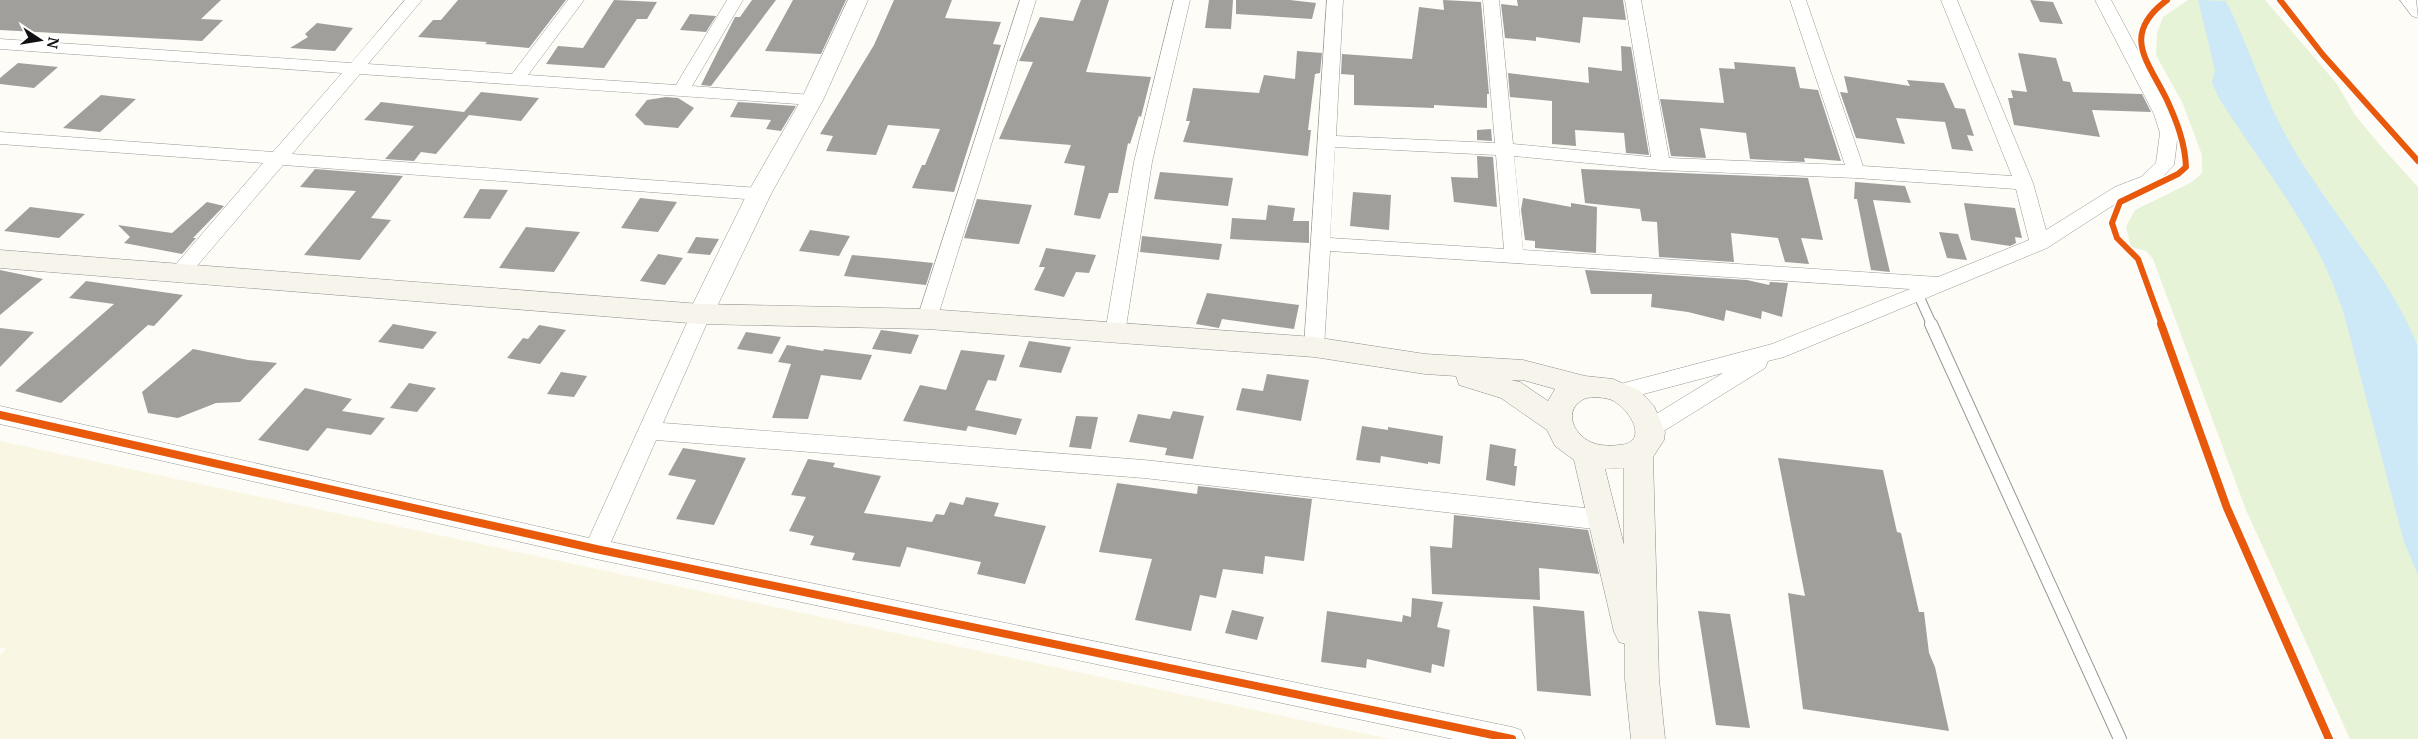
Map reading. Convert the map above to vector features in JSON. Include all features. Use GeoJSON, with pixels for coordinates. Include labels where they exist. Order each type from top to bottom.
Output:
{"type":"FeatureCollection","features":[{"type":"Feature","properties":{"kind":"main road"},"geometry":{"type":"LineString","coordinates":[[0,259],[701,314],[927,319],[1314,347],[1425,364],[1523,370],[1585,387],[1602,387],[1620,392],[1636,401],[1646,414],[1642,679],[1648,739]]}},
{"type":"Feature","properties":{"kind":"main road"},"geometry":{"type":"LineString","coordinates":[[1425,364],[1510,390],[1558,423]]}},
{"type":"Feature","properties":{"kind":"main road"},"geometry":{"type":"LineString","coordinates":[[1585,387],[1568,394],[1558,407],[1558,423],[1563,435],[1573,445],[1586,453],[1623,458],[1645,440]]}},
{"type":"Feature","properties":{"kind":"main road"},"geometry":{"type":"LineString","coordinates":[[1586,453],[1642,679]]}},
{"type":"Feature","properties":{"kind":"street"},"geometry":{"type":"LineString","coordinates":[[178,274],[414,0]]}},
{"type":"Feature","properties":{"kind":"street"},"geometry":{"type":"LineString","coordinates":[[516,80],[576,0]]}},
{"type":"Feature","properties":{"kind":"street"},"geometry":{"type":"LineString","coordinates":[[681,91],[735,0]]}},
{"type":"Feature","properties":{"kind":"street"},"geometry":{"type":"LineString","coordinates":[[596,549],[701,314],[759,194],[812,100],[858,0]]}},
{"type":"Feature","properties":{"kind":"street"},"geometry":{"type":"LineString","coordinates":[[927,319],[1028,0]]}},
{"type":"Feature","properties":{"kind":"street"},"geometry":{"type":"LineString","coordinates":[[1116,333],[1143,162],[1182,0]]}},
{"type":"Feature","properties":{"kind":"street"},"geometry":{"type":"LineString","coordinates":[[1314,347],[1335,0]]}},
{"type":"Feature","properties":{"kind":"street"},"geometry":{"type":"LineString","coordinates":[[1491,0],[1503,150],[1514,255]]}},
{"type":"Feature","properties":{"kind":"street"},"geometry":{"type":"LineString","coordinates":[[1632,0],[1661,164]]}},
{"type":"Feature","properties":{"kind":"street"},"geometry":{"type":"LineString","coordinates":[[1798,0],[1856,172]]}},
{"type":"Feature","properties":{"kind":"street"},"geometry":{"type":"LineString","coordinates":[[1949,0],[1986,86],[2024,183],[2040,243]]}},
{"type":"Feature","properties":{"kind":"street"},"geometry":{"type":"LineString","coordinates":[[1620,392],[1777,350],[2040,243],[2122,191],[2148,181],[2165,165],[2169,133],[2163,114],[2103,0]]}},
{"type":"Feature","properties":{"kind":"street"},"geometry":{"type":"LineString","coordinates":[[2408,0],[2418,13]]}},
{"type":"Feature","properties":{"kind":"street"},"geometry":{"type":"LineString","coordinates":[[0,44],[812,100]]}},
{"type":"Feature","properties":{"kind":"street"},"geometry":{"type":"LineString","coordinates":[[0,138],[759,194]]}},
{"type":"Feature","properties":{"kind":"street"},"geometry":{"type":"LineString","coordinates":[[1326,141],[1503,150],[1661,164],[1856,172],[2024,183]]}},
{"type":"Feature","properties":{"kind":"street"},"geometry":{"type":"LineString","coordinates":[[1319,244],[1939,283]]}},
{"type":"Feature","properties":{"kind":"street"},"geometry":{"type":"LineString","coordinates":[[1645,440],[1777,350]]}},
{"type":"Feature","properties":{"kind":"street"},"geometry":{"type":"LineString","coordinates":[[0,415],[596,549],[1512,739]]}},
{"type":"Feature","properties":{"kind":"street"},"geometry":{"type":"LineString","coordinates":[[649,431],[1144,469],[1603,520]]}},
{"type":"Feature","properties":{"kind":"lane"},"geometry":{"type":"LineString","coordinates":[[1917,292],[2120,739]]}},
{"type":"Feature","properties":{"kind":"shaded area"},"geometry":{"type":"Polygon","coordinates":[[[0,441],[1390,739],[0,739],[0,655],[6,649],[0,647],[0,441]]]}},
{"type":"Feature","properties":{"kind":"green space"},"geometry":{"type":"Polygon","coordinates":[[[2188,0],[2265,0],[2337,84],[2355,115],[2418,187],[2418,739],[2350,739],[2246,510],[2153,259],[2146,251],[2131,247],[2126,227],[2135,210],[2192,182],[2202,173],[2202,155],[2183,104],[2156,55],[2157,33],[2163,17],[2188,0]]]}},
{"type":"Feature","properties":{"kind":"water"},"geometry":{"type":"Polygon","coordinates":[[[2198,0],[2226,1],[2272,108],[2290,143],[2305,168],[2390,291],[2405,317],[2417,344],[2418,575],[2404,542],[2344,314],[2337,295],[2322,259],[2302,223],[2220,100],[2212,83],[2215,70],[2198,0]]]}},
{"type":"Feature","properties":{"kind":"building"},"geometry":{"type":"Polygon","coordinates":[[[0,0],[221,0],[201,19],[223,20],[202,41],[0,30],[0,0]]]}},
{"type":"Feature","properties":{"kind":"building"},"geometry":{"type":"Polygon","coordinates":[[[458,0],[566,0],[529,48],[485,44],[487,42],[418,37],[433,20],[441,20],[458,0]]]}},
{"type":"Feature","properties":{"kind":"building"},"geometry":{"type":"Polygon","coordinates":[[[614,0],[657,2],[647,19],[637,19],[604,68],[546,64],[558,46],[583,48],[614,0]]]}},
{"type":"Feature","properties":{"kind":"building"},"geometry":{"type":"Polygon","coordinates":[[[752,0],[776,0],[711,86],[701,85],[735,17],[740,17],[752,0]]]}},
{"type":"Feature","properties":{"kind":"building"},"geometry":{"type":"Polygon","coordinates":[[[793,0],[846,0],[821,54],[765,51],[793,0]]]}},
{"type":"Feature","properties":{"kind":"building"},"geometry":{"type":"Polygon","coordinates":[[[894,0],[952,0],[945,18],[1001,22],[993,44],[1001,45],[954,192],[912,188],[922,165],[925,165],[940,129],[888,125],[876,155],[826,151],[833,136],[820,134],[874,45],[894,0]]]}},
{"type":"Feature","properties":{"kind":"building"},"geometry":{"type":"Polygon","coordinates":[[[1081,0],[1109,0],[1086,72],[1151,77],[1141,117],[1139,116],[1130,144],[1128,143],[1118,193],[1109,193],[1100,219],[1074,215],[1085,166],[1064,163],[1071,145],[999,139],[1033,62],[1019,61],[1040,17],[1073,21],[1081,0]]]}},
{"type":"Feature","properties":{"kind":"building"},"geometry":{"type":"Polygon","coordinates":[[[1209,0],[1233,0],[1231,29],[1205,28],[1209,0]]]}},
{"type":"Feature","properties":{"kind":"building"},"geometry":{"type":"Polygon","coordinates":[[[1236,0],[1290,0],[1316,3],[1312,19],[1236,14],[1236,0]]]}},
{"type":"Feature","properties":{"kind":"building"},"geometry":{"type":"Polygon","coordinates":[[[1443,0],[1481,2],[1489,94],[1487,94],[1487,108],[1434,105],[1434,108],[1354,105],[1354,75],[1341,74],[1342,54],[1412,59],[1419,7],[1444,10],[1443,0]]]}},
{"type":"Feature","properties":{"kind":"building"},"geometry":{"type":"Polygon","coordinates":[[[1517,0],[1623,0],[1626,20],[1583,17],[1580,43],[1536,37],[1536,41],[1505,38],[1501,4],[1518,6],[1517,0]]]}},
{"type":"Feature","properties":{"kind":"building"},"geometry":{"type":"Polygon","coordinates":[[[2030,0],[2053,2],[2063,24],[2040,22],[2030,0]]]}},
{"type":"Feature","properties":{"kind":"building"},"geometry":{"type":"Polygon","coordinates":[[[690,14],[716,16],[706,32],[680,30],[690,14]]]}},
{"type":"Feature","properties":{"kind":"building"},"geometry":{"type":"Polygon","coordinates":[[[317,23],[353,28],[335,51],[290,48],[308,37],[305,34],[317,23]]]}},
{"type":"Feature","properties":{"kind":"building"},"geometry":{"type":"Polygon","coordinates":[[[1621,46],[1631,47],[1649,155],[1626,153],[1624,133],[1575,130],[1576,146],[1552,144],[1552,101],[1510,97],[1508,73],[1589,83],[1588,67],[1622,71],[1621,46]]]}},
{"type":"Feature","properties":{"kind":"building"},"geometry":{"type":"Polygon","coordinates":[[[1297,51],[1322,53],[1320,73],[1315,74],[1308,130],[1311,130],[1308,156],[1183,142],[1190,121],[1186,121],[1193,88],[1259,93],[1264,75],[1295,79],[1297,51]]]}},
{"type":"Feature","properties":{"kind":"building"},"geometry":{"type":"Polygon","coordinates":[[[2018,53],[2056,58],[2063,81],[2070,82],[2073,92],[2142,94],[2151,112],[2092,110],[2100,137],[2014,125],[2008,98],[2013,98],[2011,90],[2027,92],[2018,53]]]}},
{"type":"Feature","properties":{"kind":"building"},"geometry":{"type":"Polygon","coordinates":[[[1734,62],[1795,67],[1800,88],[1818,90],[1841,161],[1804,158],[1805,162],[1750,159],[1746,133],[1700,128],[1706,158],[1671,156],[1660,99],[1724,103],[1719,68],[1735,69],[1734,62]]]}},
{"type":"Feature","properties":{"kind":"building"},"geometry":{"type":"Polygon","coordinates":[[[18,63],[58,67],[34,88],[0,84],[0,78],[18,63]]]}},
{"type":"Feature","properties":{"kind":"building"},"geometry":{"type":"Polygon","coordinates":[[[1844,76],[1910,86],[1907,80],[1944,83],[1955,108],[1965,109],[1974,136],[1967,135],[1973,151],[1952,149],[1945,122],[1896,118],[1905,144],[1856,138],[1840,92],[1848,93],[1844,76]]]}},
{"type":"Feature","properties":{"kind":"building"},"geometry":{"type":"Polygon","coordinates":[[[481,92],[539,98],[521,121],[469,115],[436,154],[421,152],[414,161],[385,159],[414,126],[364,120],[381,102],[464,112],[481,92]]]}},
{"type":"Feature","properties":{"kind":"building"},"geometry":{"type":"Polygon","coordinates":[[[101,95],[136,99],[100,132],[63,128],[101,95]]]}},
{"type":"Feature","properties":{"kind":"building"},"geometry":{"type":"Polygon","coordinates":[[[666,97],[678,98],[694,108],[678,128],[645,125],[635,115],[647,100],[666,97]]]}},
{"type":"Feature","properties":{"kind":"building"},"geometry":{"type":"Polygon","coordinates":[[[738,102],[796,106],[781,131],[766,129],[771,120],[730,117],[738,102]]]}},
{"type":"Feature","properties":{"kind":"building"},"geometry":{"type":"Polygon","coordinates":[[[1491,129],[1492,141],[1477,140],[1477,130],[1491,129]]]}},
{"type":"Feature","properties":{"kind":"building"},"geometry":{"type":"Polygon","coordinates":[[[1477,156],[1493,157],[1497,207],[1454,202],[1451,177],[1478,178],[1477,156]]]}},
{"type":"Feature","properties":{"kind":"building"},"geometry":{"type":"Polygon","coordinates":[[[315,169],[403,176],[371,218],[391,220],[360,260],[304,255],[356,191],[300,187],[315,169]]]}},
{"type":"Feature","properties":{"kind":"building"},"geometry":{"type":"Polygon","coordinates":[[[1581,169],[1808,178],[1823,240],[1801,238],[1809,264],[1785,262],[1778,238],[1731,233],[1734,262],[1659,257],[1657,222],[1642,221],[1640,209],[1585,203],[1581,169]]]}},
{"type":"Feature","properties":{"kind":"building"},"geometry":{"type":"Polygon","coordinates":[[[1160,172],[1233,178],[1228,206],[1154,199],[1160,172]]]}},
{"type":"Feature","properties":{"kind":"building"},"geometry":{"type":"Polygon","coordinates":[[[1855,182],[1905,186],[1911,203],[1873,200],[1890,272],[1871,270],[1857,199],[1854,199],[1855,182]]]}},
{"type":"Feature","properties":{"kind":"building"},"geometry":{"type":"Polygon","coordinates":[[[480,189],[508,190],[490,219],[463,218],[480,189]]]}},
{"type":"Feature","properties":{"kind":"building"},"geometry":{"type":"Polygon","coordinates":[[[1353,192],[1391,195],[1389,230],[1350,226],[1353,192]]]}},
{"type":"Feature","properties":{"kind":"building"},"geometry":{"type":"Polygon","coordinates":[[[640,198],[677,202],[658,232],[621,228],[640,198]]]}},
{"type":"Feature","properties":{"kind":"building"},"geometry":{"type":"Polygon","coordinates":[[[1523,198],[1571,207],[1571,203],[1597,207],[1596,253],[1535,248],[1535,241],[1525,240],[1521,210],[1523,198]]]}},
{"type":"Feature","properties":{"kind":"building"},"geometry":{"type":"Polygon","coordinates":[[[977,199],[1032,205],[1019,244],[964,238],[977,199]]]}},
{"type":"Feature","properties":{"kind":"building"},"geometry":{"type":"Polygon","coordinates":[[[207,202],[224,206],[193,238],[196,238],[182,254],[124,243],[130,237],[118,225],[172,233],[207,202]]]}},
{"type":"Feature","properties":{"kind":"building"},"geometry":{"type":"Polygon","coordinates":[[[1964,203],[2015,208],[2022,238],[2015,237],[2016,243],[2010,246],[1971,240],[1964,203]]]}},
{"type":"Feature","properties":{"kind":"building"},"geometry":{"type":"Polygon","coordinates":[[[1268,205],[1295,208],[1293,221],[1309,221],[1309,243],[1230,239],[1232,218],[1266,220],[1268,205]]]}},
{"type":"Feature","properties":{"kind":"building"},"geometry":{"type":"Polygon","coordinates":[[[30,207],[85,214],[59,238],[4,231],[30,207]]]}},
{"type":"Feature","properties":{"kind":"building"},"geometry":{"type":"Polygon","coordinates":[[[526,227],[580,232],[554,272],[499,268],[526,227]]]}},
{"type":"Feature","properties":{"kind":"building"},"geometry":{"type":"Polygon","coordinates":[[[810,230],[850,236],[839,256],[799,251],[810,230]]]}},
{"type":"Feature","properties":{"kind":"building"},"geometry":{"type":"Polygon","coordinates":[[[1939,232],[1958,234],[1967,260],[1947,258],[1939,232]]]}},
{"type":"Feature","properties":{"kind":"building"},"geometry":{"type":"Polygon","coordinates":[[[1142,236],[1222,244],[1219,260],[1140,252],[1142,236]]]}},
{"type":"Feature","properties":{"kind":"building"},"geometry":{"type":"Polygon","coordinates":[[[696,237],[719,239],[710,255],[687,253],[696,237]]]}},
{"type":"Feature","properties":{"kind":"building"},"geometry":{"type":"Polygon","coordinates":[[[1046,248],[1096,255],[1089,273],[1076,272],[1064,297],[1034,290],[1045,267],[1039,267],[1046,248]]]}},
{"type":"Feature","properties":{"kind":"building"},"geometry":{"type":"Polygon","coordinates":[[[658,254],[683,258],[665,285],[640,281],[658,254]]]}},
{"type":"Feature","properties":{"kind":"building"},"geometry":{"type":"Polygon","coordinates":[[[852,255],[933,263],[926,285],[844,276],[852,255]]]}},
{"type":"Feature","properties":{"kind":"building"},"geometry":{"type":"Polygon","coordinates":[[[0,270],[43,279],[0,315],[0,270]]]}},
{"type":"Feature","properties":{"kind":"building"},"geometry":{"type":"Polygon","coordinates":[[[1585,270],[1747,280],[1769,285],[1770,282],[1788,283],[1782,317],[1762,311],[1761,319],[1726,310],[1724,321],[1688,312],[1651,307],[1652,294],[1591,294],[1585,270]]]}},
{"type":"Feature","properties":{"kind":"building"},"geometry":{"type":"Polygon","coordinates":[[[86,281],[183,295],[154,326],[148,325],[61,403],[15,391],[114,304],[69,298],[86,281]]]}},
{"type":"Feature","properties":{"kind":"building"},"geometry":{"type":"Polygon","coordinates":[[[1207,293],[1299,305],[1294,329],[1222,319],[1219,328],[1196,324],[1207,293]]]}},
{"type":"Feature","properties":{"kind":"building"},"geometry":{"type":"Polygon","coordinates":[[[393,324],[437,332],[423,349],[378,342],[393,324]]]}},
{"type":"Feature","properties":{"kind":"building"},"geometry":{"type":"Polygon","coordinates":[[[539,325],[566,330],[540,364],[507,358],[523,338],[528,339],[539,325]]]}},
{"type":"Feature","properties":{"kind":"building"},"geometry":{"type":"Polygon","coordinates":[[[0,328],[34,332],[0,367],[0,328]]]}},
{"type":"Feature","properties":{"kind":"building"},"geometry":{"type":"Polygon","coordinates":[[[881,330],[919,335],[911,354],[872,349],[881,330]]]}},
{"type":"Feature","properties":{"kind":"building"},"geometry":{"type":"Polygon","coordinates":[[[746,332],[781,337],[772,354],[737,349],[746,332]]]}},
{"type":"Feature","properties":{"kind":"building"},"geometry":{"type":"Polygon","coordinates":[[[1029,341],[1071,347],[1061,373],[1019,367],[1029,341]]]}},
{"type":"Feature","properties":{"kind":"building"},"geometry":{"type":"Polygon","coordinates":[[[787,345],[823,351],[824,349],[872,355],[861,380],[821,375],[808,419],[772,418],[791,364],[778,362],[787,345]]]}},
{"type":"Feature","properties":{"kind":"building"},"geometry":{"type":"Polygon","coordinates":[[[193,349],[248,360],[277,363],[240,402],[216,403],[178,418],[148,413],[142,392],[193,349]]]}},
{"type":"Feature","properties":{"kind":"building"},"geometry":{"type":"Polygon","coordinates":[[[961,350],[1005,355],[996,381],[988,380],[975,410],[1022,419],[1016,435],[968,426],[966,431],[903,421],[920,385],[946,390],[961,350]]]}},
{"type":"Feature","properties":{"kind":"building"},"geometry":{"type":"Polygon","coordinates":[[[561,372],[587,376],[574,397],[547,394],[561,372]]]}},
{"type":"Feature","properties":{"kind":"building"},"geometry":{"type":"Polygon","coordinates":[[[1267,374],[1309,380],[1301,421],[1236,410],[1242,388],[1263,391],[1267,374]]]}},
{"type":"Feature","properties":{"kind":"building"},"geometry":{"type":"Polygon","coordinates":[[[409,383],[436,388],[417,412],[390,408],[409,383]]]}},
{"type":"Feature","properties":{"kind":"building"},"geometry":{"type":"Polygon","coordinates":[[[305,388],[352,399],[342,411],[385,418],[371,435],[327,428],[308,451],[258,440],[305,388]]]}},
{"type":"Feature","properties":{"kind":"building"},"geometry":{"type":"Polygon","coordinates":[[[1173,411],[1204,416],[1193,459],[1165,455],[1167,448],[1129,442],[1138,414],[1170,419],[1173,411]]]}},
{"type":"Feature","properties":{"kind":"building"},"geometry":{"type":"Polygon","coordinates":[[[1076,416],[1098,417],[1091,449],[1069,447],[1076,416]]]}},
{"type":"Feature","properties":{"kind":"building"},"geometry":{"type":"Polygon","coordinates":[[[1362,426],[1388,430],[1388,427],[1443,436],[1440,464],[1428,462],[1428,464],[1381,456],[1380,463],[1356,460],[1362,426]]]}},
{"type":"Feature","properties":{"kind":"building"},"geometry":{"type":"Polygon","coordinates":[[[1490,444],[1516,449],[1514,466],[1517,466],[1515,486],[1486,480],[1490,444]]]}},
{"type":"Feature","properties":{"kind":"building"},"geometry":{"type":"Polygon","coordinates":[[[683,448],[746,458],[714,525],[676,519],[696,480],[668,475],[683,448]]]}},
{"type":"Feature","properties":{"kind":"building"},"geometry":{"type":"Polygon","coordinates":[[[1778,458],[1883,470],[1897,532],[1901,533],[1919,612],[1924,612],[1929,653],[1935,667],[1949,731],[1803,709],[1788,593],[1805,596],[1778,458]]]}},
{"type":"Feature","properties":{"kind":"building"},"geometry":{"type":"Polygon","coordinates":[[[808,459],[835,463],[833,467],[881,476],[864,513],[932,522],[936,514],[944,515],[950,502],[963,505],[966,497],[999,503],[994,516],[1046,526],[1025,584],[977,574],[981,562],[907,547],[900,567],[852,560],[855,553],[810,545],[814,536],[789,531],[806,497],[791,495],[808,459]]]}},
{"type":"Feature","properties":{"kind":"building"},"geometry":{"type":"Polygon","coordinates":[[[1117,483],[1197,494],[1198,486],[1312,499],[1304,561],[1265,556],[1263,574],[1223,569],[1216,598],[1200,595],[1191,631],[1135,620],[1152,559],[1099,552],[1117,483]]]}},
{"type":"Feature","properties":{"kind":"building"},"geometry":{"type":"Polygon","coordinates":[[[1454,515],[1588,530],[1599,574],[1539,568],[1540,600],[1432,594],[1430,546],[1452,548],[1454,515]]]}},
{"type":"Feature","properties":{"kind":"building"},"geometry":{"type":"Polygon","coordinates":[[[1412,598],[1443,602],[1437,627],[1450,630],[1444,667],[1432,664],[1431,673],[1367,659],[1366,668],[1321,662],[1327,611],[1402,622],[1403,615],[1411,617],[1412,598]]]}},
{"type":"Feature","properties":{"kind":"building"},"geometry":{"type":"Polygon","coordinates":[[[1533,606],[1584,611],[1591,696],[1537,691],[1533,606]]]}},
{"type":"Feature","properties":{"kind":"building"},"geometry":{"type":"Polygon","coordinates":[[[1232,610],[1264,617],[1257,640],[1225,633],[1232,610]]]}},
{"type":"Feature","properties":{"kind":"building"},"geometry":{"type":"Polygon","coordinates":[[[1698,611],[1730,614],[1750,728],[1716,725],[1698,611]]]}},
{"type":"Feature","properties":{"kind":"cycle path"},"geometry":{"type":"LineString","coordinates":[[2167,0],[2154,10],[2146,21],[2141,42],[2142,55],[2177,123],[2181,134],[2186,167],[2178,174],[2120,202],[2112,223],[2117,238],[2138,259],[2227,508],[2329,739]]}},
{"type":"Feature","properties":{"kind":"cycle path"},"geometry":{"type":"LineString","coordinates":[[2280,0],[2323,55],[2418,161]]}},
{"type":"Feature","properties":{"kind":"cycle path"},"geometry":{"type":"LineString","coordinates":[[0,415],[596,549],[1512,739]]}}]}
